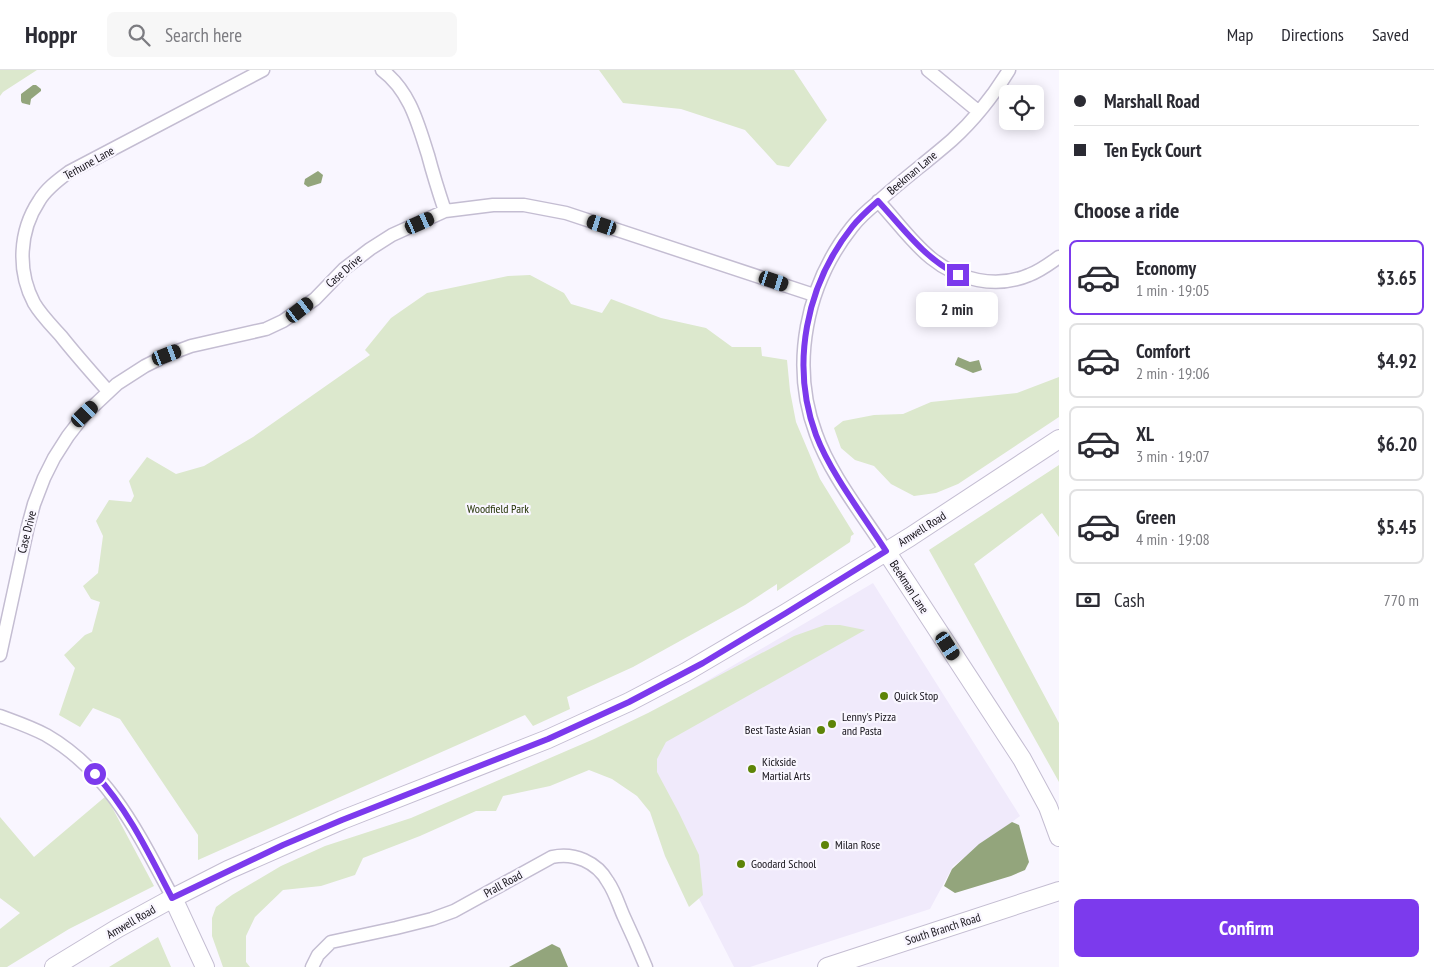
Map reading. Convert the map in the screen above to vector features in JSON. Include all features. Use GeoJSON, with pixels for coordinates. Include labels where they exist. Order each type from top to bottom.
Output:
{"type":"FeatureCollection","features":[{"type":"Feature","properties":{"kind":"main road","name":"Amwell Road"},"geometry":{"type":"LineString","coordinates":[[54,967],[172,898],[283,845],[548,739],[629,702],[695,668],[910,537],[1059,439]]}},
{"type":"Feature","properties":{"kind":"main road","name":"Beekman Lane"},"geometry":{"type":"LineString","coordinates":[[886,551],[1022,759],[1048,807],[1059,836]]}},
{"type":"Feature","properties":{"kind":"main road","name":"South Branch Road"},"geometry":{"type":"LineString","coordinates":[[828,967],[1059,891]]}},
{"type":"Feature","properties":{"kind":"main road"},"geometry":{"type":"LineString","coordinates":[[172,898],[205,967]]}},
{"type":"Feature","properties":{"kind":"street","name":"Terhune Lane"},"geometry":{"type":"LineString","coordinates":[[108,391],[46,318],[35,304],[28,290],[22,255],[24,235],[30,217],[39,200],[48,189],[69,172],[263,70]]}},
{"type":"Feature","properties":{"kind":"street"},"geometry":{"type":"LineString","coordinates":[[382,70],[404,92],[416,116],[445,211]]}},
{"type":"Feature","properties":{"kind":"street"},"geometry":{"type":"LineString","coordinates":[[928,70],[979,112]]}},
{"type":"Feature","properties":{"kind":"street","name":"Beekman Lane"},"geometry":{"type":"LineString","coordinates":[[886,551],[831,465],[816,436],[810,418],[804,374],[804,347],[814,295],[839,244],[853,226],[878,201],[953,139],[991,98],[1009,70]]}},
{"type":"Feature","properties":{"kind":"street"},"geometry":{"type":"LineString","coordinates":[[878,201],[931,258],[958,275],[986,282],[1014,280],[1029,275],[1059,257]]}},
{"type":"Feature","properties":{"kind":"street","name":"Case Drive"},"geometry":{"type":"LineString","coordinates":[[0,655],[28,526],[44,478],[68,436],[85,414],[108,391],[145,366],[167,355],[191,346],[266,329],[283,321],[314,299],[344,269],[370,249],[392,235],[445,211],[493,205],[524,205],[566,213],[814,295]]}},
{"type":"Feature","properties":{"kind":"street"},"geometry":{"type":"LineString","coordinates":[[0,716],[37,731],[69,751],[84,763],[106,786],[124,810],[172,898]]}},
{"type":"Feature","properties":{"kind":"street","name":"Prall Road"},"geometry":{"type":"LineString","coordinates":[[312,967],[318,955],[331,942],[432,919],[454,911],[552,857],[562,854],[572,855],[590,863],[608,881],[646,967]]}},
{"type":"Feature","properties":{"kind":"shaded area"},"geometry":{"type":"Polygon","coordinates":[[[33,85],[36,85],[41,91],[31,99],[30,105],[22,103],[21,94],[33,85]]]}},
{"type":"Feature","properties":{"kind":"shaded area"},"geometry":{"type":"Polygon","coordinates":[[[318,171],[323,175],[321,183],[308,187],[304,184],[305,179],[318,171]]]}},
{"type":"Feature","properties":{"kind":"shaded area"},"geometry":{"type":"Polygon","coordinates":[[[958,357],[970,362],[979,360],[982,370],[973,373],[955,365],[958,357]]]}},
{"type":"Feature","properties":{"kind":"shaded area"},"geometry":{"type":"Polygon","coordinates":[[[873,583],[1020,816],[953,866],[930,909],[750,967],[734,967],[615,735],[873,583]]]}},
{"type":"Feature","properties":{"kind":"shaded area"},"geometry":{"type":"Polygon","coordinates":[[[1012,822],[1019,825],[1029,862],[1025,870],[955,893],[944,886],[952,869],[979,844],[1012,822]]]}},
{"type":"Feature","properties":{"kind":"shaded area"},"geometry":{"type":"Polygon","coordinates":[[[552,944],[560,948],[568,967],[509,967],[552,944]]]}},
{"type":"Feature","properties":{"kind":"green space"},"geometry":{"type":"Polygon","coordinates":[[[0,70],[37,70],[3,92],[0,96],[0,70]]]}},
{"type":"Feature","properties":{"kind":"green space"},"geometry":{"type":"Polygon","coordinates":[[[599,70],[794,70],[827,120],[789,167],[777,165],[745,130],[681,109],[623,103],[599,70]]]}},
{"type":"Feature","properties":{"kind":"green space","name":"Woodfield Park"},"geometry":{"type":"Polygon","coordinates":[[[530,275],[564,293],[571,304],[602,313],[611,299],[661,318],[706,328],[732,347],[761,347],[762,356],[787,360],[796,422],[820,479],[854,534],[851,536],[850,542],[777,591],[777,584],[745,605],[633,667],[567,697],[570,709],[533,726],[525,715],[198,860],[198,835],[120,719],[93,708],[80,727],[59,715],[75,668],[64,655],[85,635],[92,632],[100,602],[91,599],[83,586],[98,573],[103,536],[96,521],[109,500],[131,502],[134,496],[129,481],[147,457],[176,474],[204,466],[253,437],[370,355],[365,350],[391,318],[427,293],[508,276],[530,275]]]}},
{"type":"Feature","properties":{"kind":"green space"},"geometry":{"type":"Polygon","coordinates":[[[1059,377],[1059,417],[958,484],[936,493],[914,496],[891,484],[874,466],[855,460],[841,448],[834,428],[843,421],[874,415],[903,414],[931,402],[1017,393],[1059,377]]]}},
{"type":"Feature","properties":{"kind":"green space"},"geometry":{"type":"Polygon","coordinates":[[[1059,465],[1059,537],[1042,513],[974,564],[1059,723],[1059,782],[929,550],[1059,465]]]}},
{"type":"Feature","properties":{"kind":"green space"},"geometry":{"type":"Polygon","coordinates":[[[825,625],[840,625],[865,630],[666,742],[657,759],[657,772],[699,855],[703,895],[689,907],[665,856],[650,812],[637,796],[612,779],[589,770],[550,786],[503,796],[496,811],[476,811],[420,836],[363,858],[355,875],[321,886],[283,890],[255,917],[246,936],[246,962],[250,967],[223,967],[212,936],[212,918],[216,907],[232,895],[281,866],[325,846],[411,818],[594,739],[648,713],[794,636],[825,625]]]}},
{"type":"Feature","properties":{"kind":"green space"},"geometry":{"type":"Polygon","coordinates":[[[106,796],[154,886],[69,929],[7,967],[0,967],[0,929],[20,913],[0,898],[0,817],[34,857],[106,796]]]}},
{"type":"Feature","properties":{"kind":"green space"},"geometry":{"type":"Polygon","coordinates":[[[158,937],[171,967],[109,967],[158,937]]]}},
{"type":"Feature","properties":{"kind":"place","name":"Quick Stop"},"geometry":{"type":"Point","coordinates":[884,696]}},
{"type":"Feature","properties":{"kind":"place","name":"Lenny's Pizza and Pasta"},"geometry":{"type":"Point","coordinates":[832,724]}},
{"type":"Feature","properties":{"kind":"place","name":"Best Taste Asian"},"geometry":{"type":"Point","coordinates":[821,730]}},
{"type":"Feature","properties":{"kind":"place","name":"Kickside Martial Arts"},"geometry":{"type":"Point","coordinates":[752,769]}},
{"type":"Feature","properties":{"kind":"place","name":"Milan Rose"},"geometry":{"type":"Point","coordinates":[825,845]}},
{"type":"Feature","properties":{"kind":"place","name":"Goodard School"},"geometry":{"type":"Point","coordinates":[741,864]}},
{"type":"Feature","properties":{"kind":"route"},"geometry":{"type":"LineString","coordinates":[[95,774],[124,810],[172,898],[228,870],[342,820],[548,739],[629,702],[686,672],[886,551],[840,480],[816,436],[806,396],[804,347],[807,324],[814,295],[839,244],[853,226],[878,201],[931,258],[958,275]]}}]}
